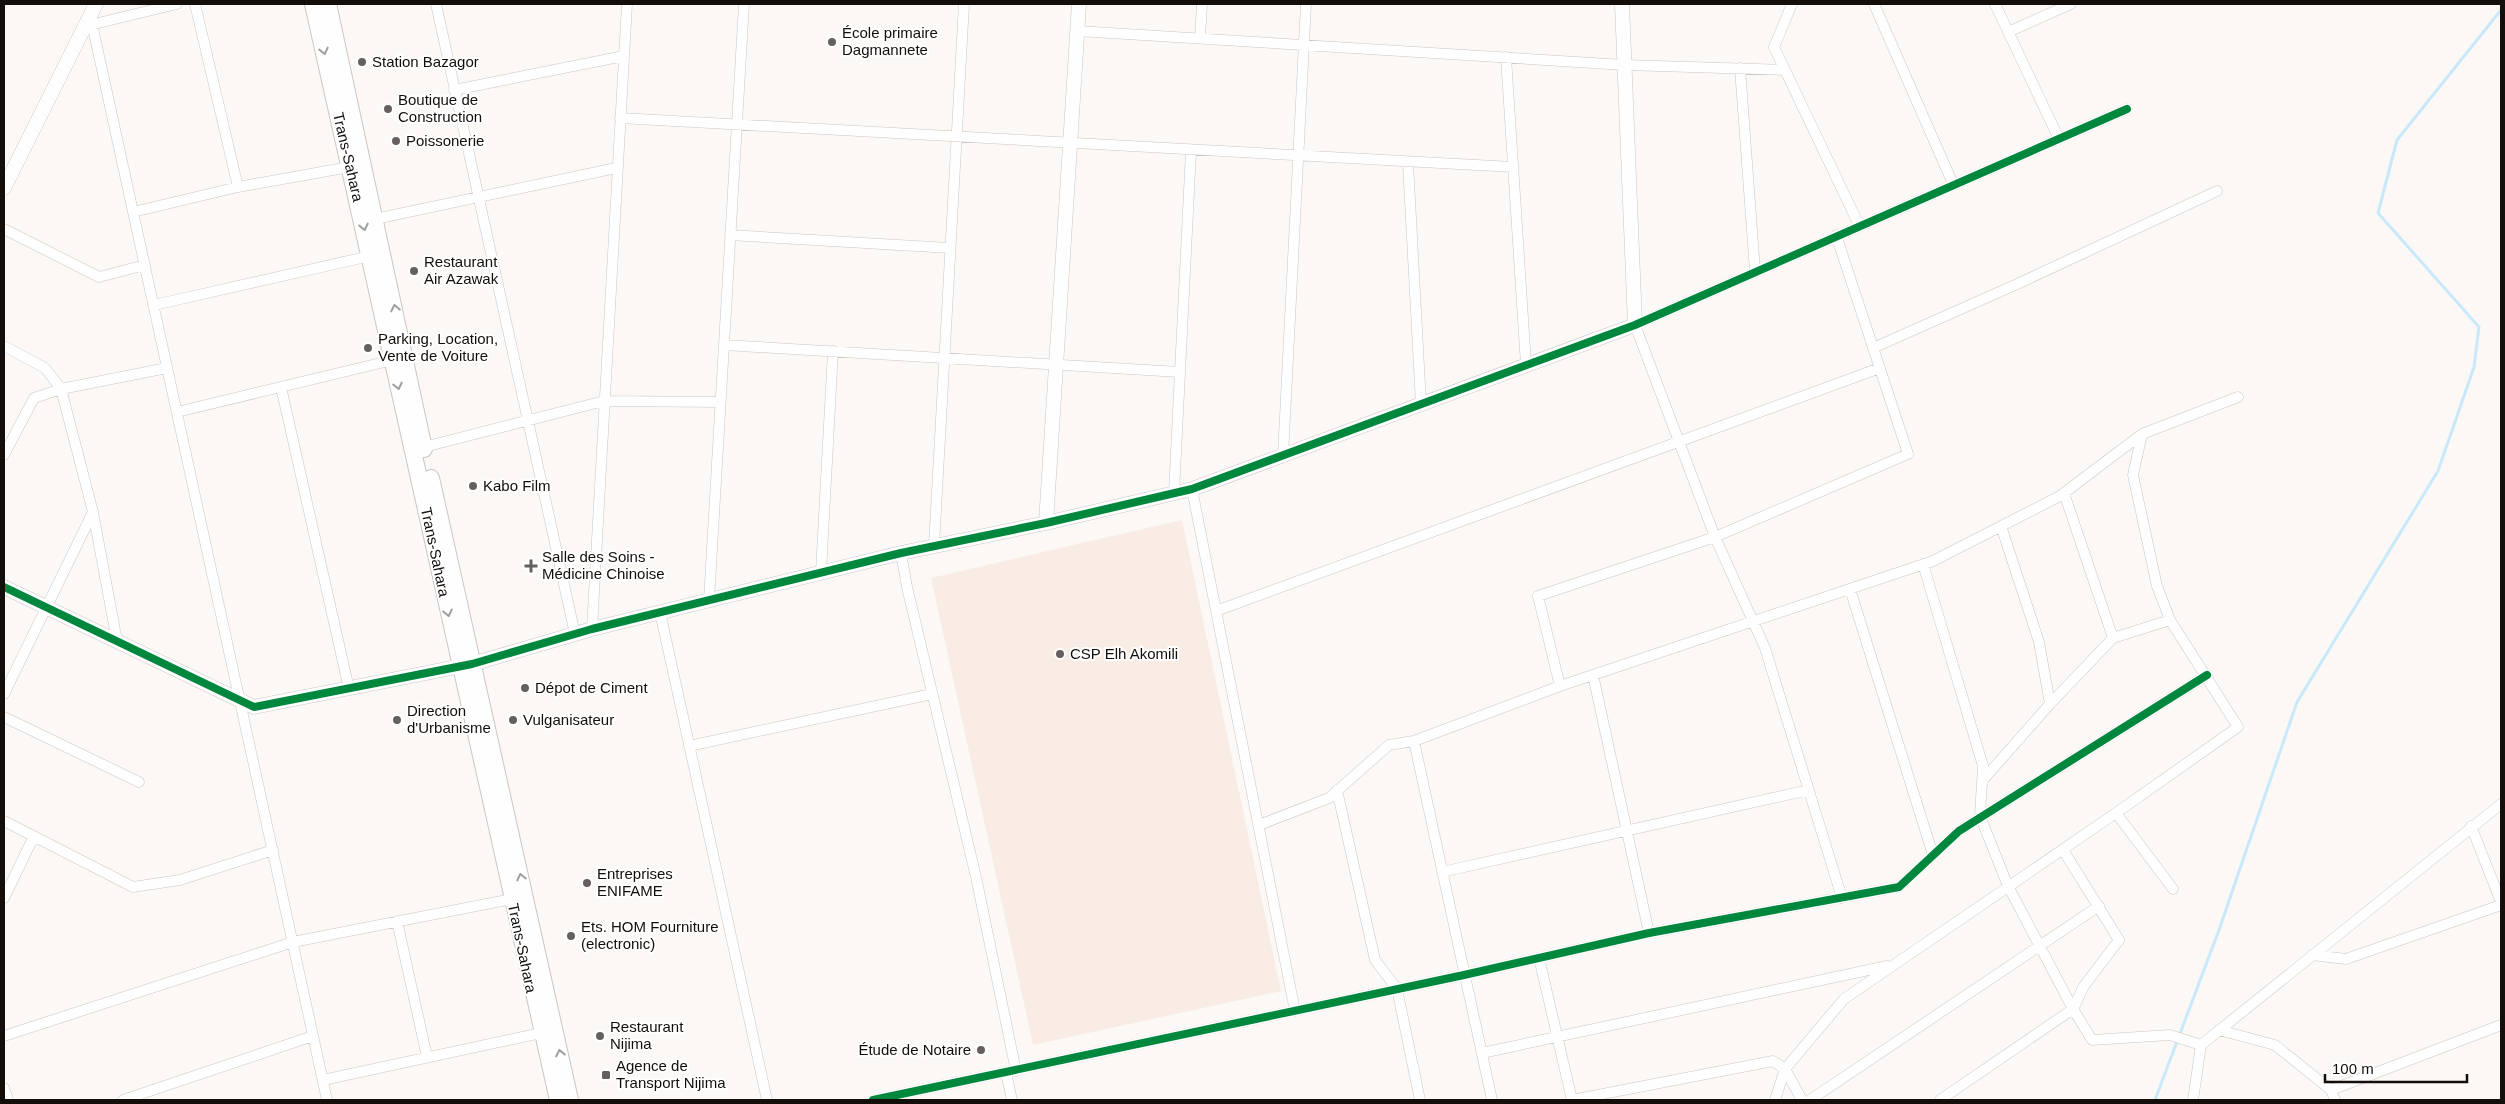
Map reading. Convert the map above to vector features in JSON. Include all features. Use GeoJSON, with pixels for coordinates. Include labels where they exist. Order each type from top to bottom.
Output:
{"type":"FeatureCollection","features":[{"type":"Feature","properties":{"kind":"main road","name":"Trans-Sahara"},"geometry":{"type":"LineString","coordinates":[[313,4],[356,166],[376,219],[424,447],[512,899],[541,1033],[559,1079],[570,1100]]}},
{"type":"Feature","properties":{"kind":"main road","name":"Trans-Sahara"},"geometry":{"type":"LineString","coordinates":[[328,4],[370,256],[466,665],[559,1079],[558,1100]]}},
{"type":"Feature","properties":{"kind":"street"},"geometry":{"type":"LineString","coordinates":[[4,188],[88,25],[96,4]]}},
{"type":"Feature","properties":{"kind":"street"},"geometry":{"type":"LineString","coordinates":[[88,25],[177,4]]}},
{"type":"Feature","properties":{"kind":"street"},"geometry":{"type":"LineString","coordinates":[[195,4],[238,187]]}},
{"type":"Feature","properties":{"kind":"street"},"geometry":{"type":"LineString","coordinates":[[436,4],[575,634]]}},
{"type":"Feature","properties":{"kind":"street"},"geometry":{"type":"LineString","coordinates":[[592,629],[616,168],[627,4]]}},
{"type":"Feature","properties":{"kind":"street"},"geometry":{"type":"LineString","coordinates":[[709,600],[744,4]]}},
{"type":"Feature","properties":{"kind":"street"},"geometry":{"type":"LineString","coordinates":[[934,546],[964,4]]}},
{"type":"Feature","properties":{"kind":"street"},"geometry":{"type":"LineString","coordinates":[[1046,523],[1079,4]]}},
{"type":"Feature","properties":{"kind":"street"},"geometry":{"type":"LineString","coordinates":[[1200,38],[1202,4]]}},
{"type":"Feature","properties":{"kind":"street"},"geometry":{"type":"LineString","coordinates":[[1283,456],[1306,4]]}},
{"type":"Feature","properties":{"kind":"street"},"geometry":{"type":"LineString","coordinates":[[1622,4],[1635,324],[1715,538],[1766,648],[1842,898]]}},
{"type":"Feature","properties":{"kind":"street"},"geometry":{"type":"LineString","coordinates":[[1792,4],[1774,46],[1859,224]]}},
{"type":"Feature","properties":{"kind":"street"},"geometry":{"type":"LineString","coordinates":[[1874,4],[1953,184]]}},
{"type":"Feature","properties":{"kind":"street"},"geometry":{"type":"LineString","coordinates":[[1995,4],[2059,139]]}},
{"type":"Feature","properties":{"kind":"street"},"geometry":{"type":"LineString","coordinates":[[2008,32],[2071,4]]}},
{"type":"Feature","properties":{"kind":"street"},"geometry":{"type":"LineString","coordinates":[[88,25],[154,305],[327,1100]]}},
{"type":"Feature","properties":{"kind":"street"},"geometry":{"type":"LineString","coordinates":[[1077,31],[1625,65],[1785,70]]}},
{"type":"Feature","properties":{"kind":"street"},"geometry":{"type":"LineString","coordinates":[[454,90],[624,56]]}},
{"type":"Feature","properties":{"kind":"street"},"geometry":{"type":"LineString","coordinates":[[1506,57],[1526,365]]}},
{"type":"Feature","properties":{"kind":"street"},"geometry":{"type":"LineString","coordinates":[[1740,68],[1755,271]]}},
{"type":"Feature","properties":{"kind":"street"},"geometry":{"type":"LineString","coordinates":[[4,587],[254,707],[349,690],[466,665],[592,629],[901,552],[1046,523],[1192,489],[1635,324],[1859,224],[2127,109]]}},
{"type":"Feature","properties":{"kind":"street"},"geometry":{"type":"LineString","coordinates":[[620,118],[1298,157],[1513,167]]}},
{"type":"Feature","properties":{"kind":"street"},"geometry":{"type":"LineString","coordinates":[[1174,494],[1191,150]]}},
{"type":"Feature","properties":{"kind":"street"},"geometry":{"type":"LineString","coordinates":[[1408,163],[1421,404]]}},
{"type":"Feature","properties":{"kind":"street"},"geometry":{"type":"LineString","coordinates":[[133,212],[238,187],[356,166]]}},
{"type":"Feature","properties":{"kind":"street"},"geometry":{"type":"LineString","coordinates":[[376,219],[616,168]]}},
{"type":"Feature","properties":{"kind":"street"},"geometry":{"type":"LineString","coordinates":[[1873,348],[2015,285],[2217,191]]}},
{"type":"Feature","properties":{"kind":"street"},"geometry":{"type":"LineString","coordinates":[[4,229],[99,278],[145,265]]}},
{"type":"Feature","properties":{"kind":"street"},"geometry":{"type":"LineString","coordinates":[[730,234],[950,248]]}},
{"type":"Feature","properties":{"kind":"street"},"geometry":{"type":"LineString","coordinates":[[1560,686],[1538,596],[1715,538],[1908,454],[1836,235]]}},
{"type":"Feature","properties":{"kind":"street"},"geometry":{"type":"LineString","coordinates":[[154,305],[370,256]]}},
{"type":"Feature","properties":{"kind":"street"},"geometry":{"type":"LineString","coordinates":[[724,345],[1180,372]]}},
{"type":"Feature","properties":{"kind":"street"},"geometry":{"type":"LineString","coordinates":[[4,346],[45,368],[61,389],[93,512],[117,641]]}},
{"type":"Feature","properties":{"kind":"street"},"geometry":{"type":"LineString","coordinates":[[821,572],[833,351]]}},
{"type":"Feature","properties":{"kind":"street"},"geometry":{"type":"LineString","coordinates":[[177,412],[393,360]]}},
{"type":"Feature","properties":{"kind":"street"},"geometry":{"type":"LineString","coordinates":[[4,454],[34,398],[61,389],[168,368]]}},
{"type":"Feature","properties":{"kind":"street"},"geometry":{"type":"LineString","coordinates":[[1216,611],[1880,368]]}},
{"type":"Feature","properties":{"kind":"street"},"geometry":{"type":"LineString","coordinates":[[281,387],[349,690]]}},
{"type":"Feature","properties":{"kind":"street"},"geometry":{"type":"LineString","coordinates":[[1259,824],[1329,798],[1389,745],[1414,741],[1560,686],[1923,564],[2064,493],[2142,434],[2238,397]]}},
{"type":"Feature","properties":{"kind":"street"},"geometry":{"type":"LineString","coordinates":[[424,447],[604,401],[720,402]]}},
{"type":"Feature","properties":{"kind":"street"},"geometry":{"type":"LineString","coordinates":[[1775,1100],[1786,1069],[1844,999],[1891,965],[2063,850],[2238,727],[2207,675],[2170,620],[2157,586],[2133,475],[2142,434]]}},
{"type":"Feature","properties":{"kind":"street"},"geometry":{"type":"LineString","coordinates":[[1192,489],[1296,1011]]}},
{"type":"Feature","properties":{"kind":"street"},"geometry":{"type":"LineString","coordinates":[[2064,493],[2113,638]]}},
{"type":"Feature","properties":{"kind":"street"},"geometry":{"type":"LineString","coordinates":[[4,694],[93,512]]}},
{"type":"Feature","properties":{"kind":"street"},"geometry":{"type":"LineString","coordinates":[[2001,526],[2039,642],[2050,704]]}},
{"type":"Feature","properties":{"kind":"street"},"geometry":{"type":"LineString","coordinates":[[901,552],[907,587],[976,878],[1011,1072],[1012,1100]]}},
{"type":"Feature","properties":{"kind":"street"},"geometry":{"type":"LineString","coordinates":[[1923,564],[1983,766],[1980,816],[2008,886],[2073,1009],[2092,1040],[2170,1035],[2201,1044]]}},
{"type":"Feature","properties":{"kind":"street"},"geometry":{"type":"LineString","coordinates":[[1850,589],[1933,855]]}},
{"type":"Feature","properties":{"kind":"street"},"geometry":{"type":"LineString","coordinates":[[660,612],[767,1100]]}},
{"type":"Feature","properties":{"kind":"street"},"geometry":{"type":"LineString","coordinates":[[1982,781],[2050,704],[2113,638],[2170,620]]}},
{"type":"Feature","properties":{"kind":"street"},"geometry":{"type":"LineString","coordinates":[[1593,675],[1650,933]]}},
{"type":"Feature","properties":{"kind":"street"},"geometry":{"type":"LineString","coordinates":[[873,1100],[1464,975],[1650,933],[1899,887],[1958,831],[2207,675]]}},
{"type":"Feature","properties":{"kind":"street"},"geometry":{"type":"LineString","coordinates":[[689,746],[932,694]]}},
{"type":"Feature","properties":{"kind":"street"},"geometry":{"type":"LineString","coordinates":[[4,717],[139,782]]}},
{"type":"Feature","properties":{"kind":"street"},"geometry":{"type":"LineString","coordinates":[[1414,741],[1492,1100]]}},
{"type":"Feature","properties":{"kind":"street"},"geometry":{"type":"LineString","coordinates":[[1337,790],[1375,960],[1397,989],[1420,1100]]}},
{"type":"Feature","properties":{"kind":"street"},"geometry":{"type":"LineString","coordinates":[[1442,872],[1809,790]]}},
{"type":"Feature","properties":{"kind":"street"},"geometry":{"type":"LineString","coordinates":[[2193,1100],[2201,1044],[2471,826],[2501,804]]}},
{"type":"Feature","properties":{"kind":"street"},"geometry":{"type":"LineString","coordinates":[[2116,813],[2173,889]]}},
{"type":"Feature","properties":{"kind":"street"},"geometry":{"type":"LineString","coordinates":[[4,821],[133,887],[180,880],[273,850]]}},
{"type":"Feature","properties":{"kind":"street"},"geometry":{"type":"LineString","coordinates":[[2312,955],[2346,959],[2501,903],[2471,826]]}},
{"type":"Feature","properties":{"kind":"street"},"geometry":{"type":"LineString","coordinates":[[4,898],[34,836]]}},
{"type":"Feature","properties":{"kind":"street"},"geometry":{"type":"LineString","coordinates":[[1940,1100],[2073,1009],[2084,986],[2119,940],[2063,850]]}},
{"type":"Feature","properties":{"kind":"street"},"geometry":{"type":"LineString","coordinates":[[4,1036],[293,942],[397,920],[512,899]]}},
{"type":"Feature","properties":{"kind":"street"},"geometry":{"type":"LineString","coordinates":[[1810,1100],[2099,906]]}},
{"type":"Feature","properties":{"kind":"street"},"geometry":{"type":"LineString","coordinates":[[397,920],[427,1056]]}},
{"type":"Feature","properties":{"kind":"street"},"geometry":{"type":"LineString","coordinates":[[1539,958],[1572,1100],[1774,1061],[1786,1069],[1802,1100]]}},
{"type":"Feature","properties":{"kind":"street"},"geometry":{"type":"LineString","coordinates":[[1482,1053],[1891,965]]}},
{"type":"Feature","properties":{"kind":"street"},"geometry":{"type":"LineString","coordinates":[[2331,1090],[2501,1025]]}},
{"type":"Feature","properties":{"kind":"street"},"geometry":{"type":"LineString","coordinates":[[2219,1030],[2275,1045],[2331,1090],[2335,1100]]}},
{"type":"Feature","properties":{"kind":"street"},"geometry":{"type":"LineString","coordinates":[[323,1080],[427,1056],[541,1033]]}},
{"type":"Feature","properties":{"kind":"street"},"geometry":{"type":"LineString","coordinates":[[123,1100],[313,1036]]}},
{"type":"Feature","properties":{"kind":"street"},"geometry":{"type":"LineString","coordinates":[[4,1088],[8,1100]]}},
{"type":"Feature","properties":{"kind":"shaded area"},"geometry":{"type":"Polygon","coordinates":[[[1182,520],[1281,991],[1033,1045],[931,578],[1182,520]]]}},
{"type":"Feature","properties":{"kind":"waterway"},"geometry":{"type":"LineString","coordinates":[[2155,1100],[2219,930],[2297,702],[2438,471],[2474,367],[2479,327],[2378,213],[2397,140],[2501,10]]}},
{"type":"Feature","properties":{"kind":"cycle path"},"geometry":{"type":"LineString","coordinates":[[4,587],[254,707],[472,664],[592,629],[901,553],[1046,523],[1192,489],[1635,325],[2127,109]]}},
{"type":"Feature","properties":{"kind":"cycle path"},"geometry":{"type":"LineString","coordinates":[[873,1100],[1464,975],[1649,933],[1899,887],[1959,831],[2207,675]]}},
{"type":"Feature","properties":{"kind":"place","name":"École primaire Dagmannete"},"geometry":{"type":"Point","coordinates":[832,42]}},
{"type":"Feature","properties":{"kind":"place","name":"Station Bazagor"},"geometry":{"type":"Point","coordinates":[362,62]}},
{"type":"Feature","properties":{"kind":"place","name":"Boutique de Construction"},"geometry":{"type":"Point","coordinates":[388,109]}},
{"type":"Feature","properties":{"kind":"place","name":"Poissonerie"},"geometry":{"type":"Point","coordinates":[396,141]}},
{"type":"Feature","properties":{"kind":"place","name":"Restaurant Air Azawak"},"geometry":{"type":"Point","coordinates":[414,271]}},
{"type":"Feature","properties":{"kind":"place","name":"Parking, Location, Vente de Voiture"},"geometry":{"type":"Point","coordinates":[368,348]}},
{"type":"Feature","properties":{"kind":"place","name":"Kabo Film"},"geometry":{"type":"Point","coordinates":[473,486]}},
{"type":"Feature","properties":{"kind":"place","name":"Salle des Soins - Médicine Chinoise"},"geometry":{"type":"Point","coordinates":[531,566]}},
{"type":"Feature","properties":{"kind":"place","name":"CSP Elh Akomili"},"geometry":{"type":"Point","coordinates":[1060,654]}},
{"type":"Feature","properties":{"kind":"place","name":"Dépot de Ciment"},"geometry":{"type":"Point","coordinates":[525,688]}},
{"type":"Feature","properties":{"kind":"place","name":"Direction d'Urbanisme"},"geometry":{"type":"Point","coordinates":[397,720]}},
{"type":"Feature","properties":{"kind":"place","name":"Vulganisateur"},"geometry":{"type":"Point","coordinates":[513,720]}},
{"type":"Feature","properties":{"kind":"place","name":"Entreprises ENIFAME"},"geometry":{"type":"Point","coordinates":[587,883]}},
{"type":"Feature","properties":{"kind":"place","name":"Ets. HOM Fourniture (electronic)"},"geometry":{"type":"Point","coordinates":[571,936]}},
{"type":"Feature","properties":{"kind":"place","name":"Restaurant Nijima"},"geometry":{"type":"Point","coordinates":[600,1036]}},
{"type":"Feature","properties":{"kind":"place","name":"Étude de Notaire"},"geometry":{"type":"Point","coordinates":[981,1050]}},
{"type":"Feature","properties":{"kind":"place","name":"Agence de Transport Nijima"},"geometry":{"type":"Point","coordinates":[606,1075]}}]}
